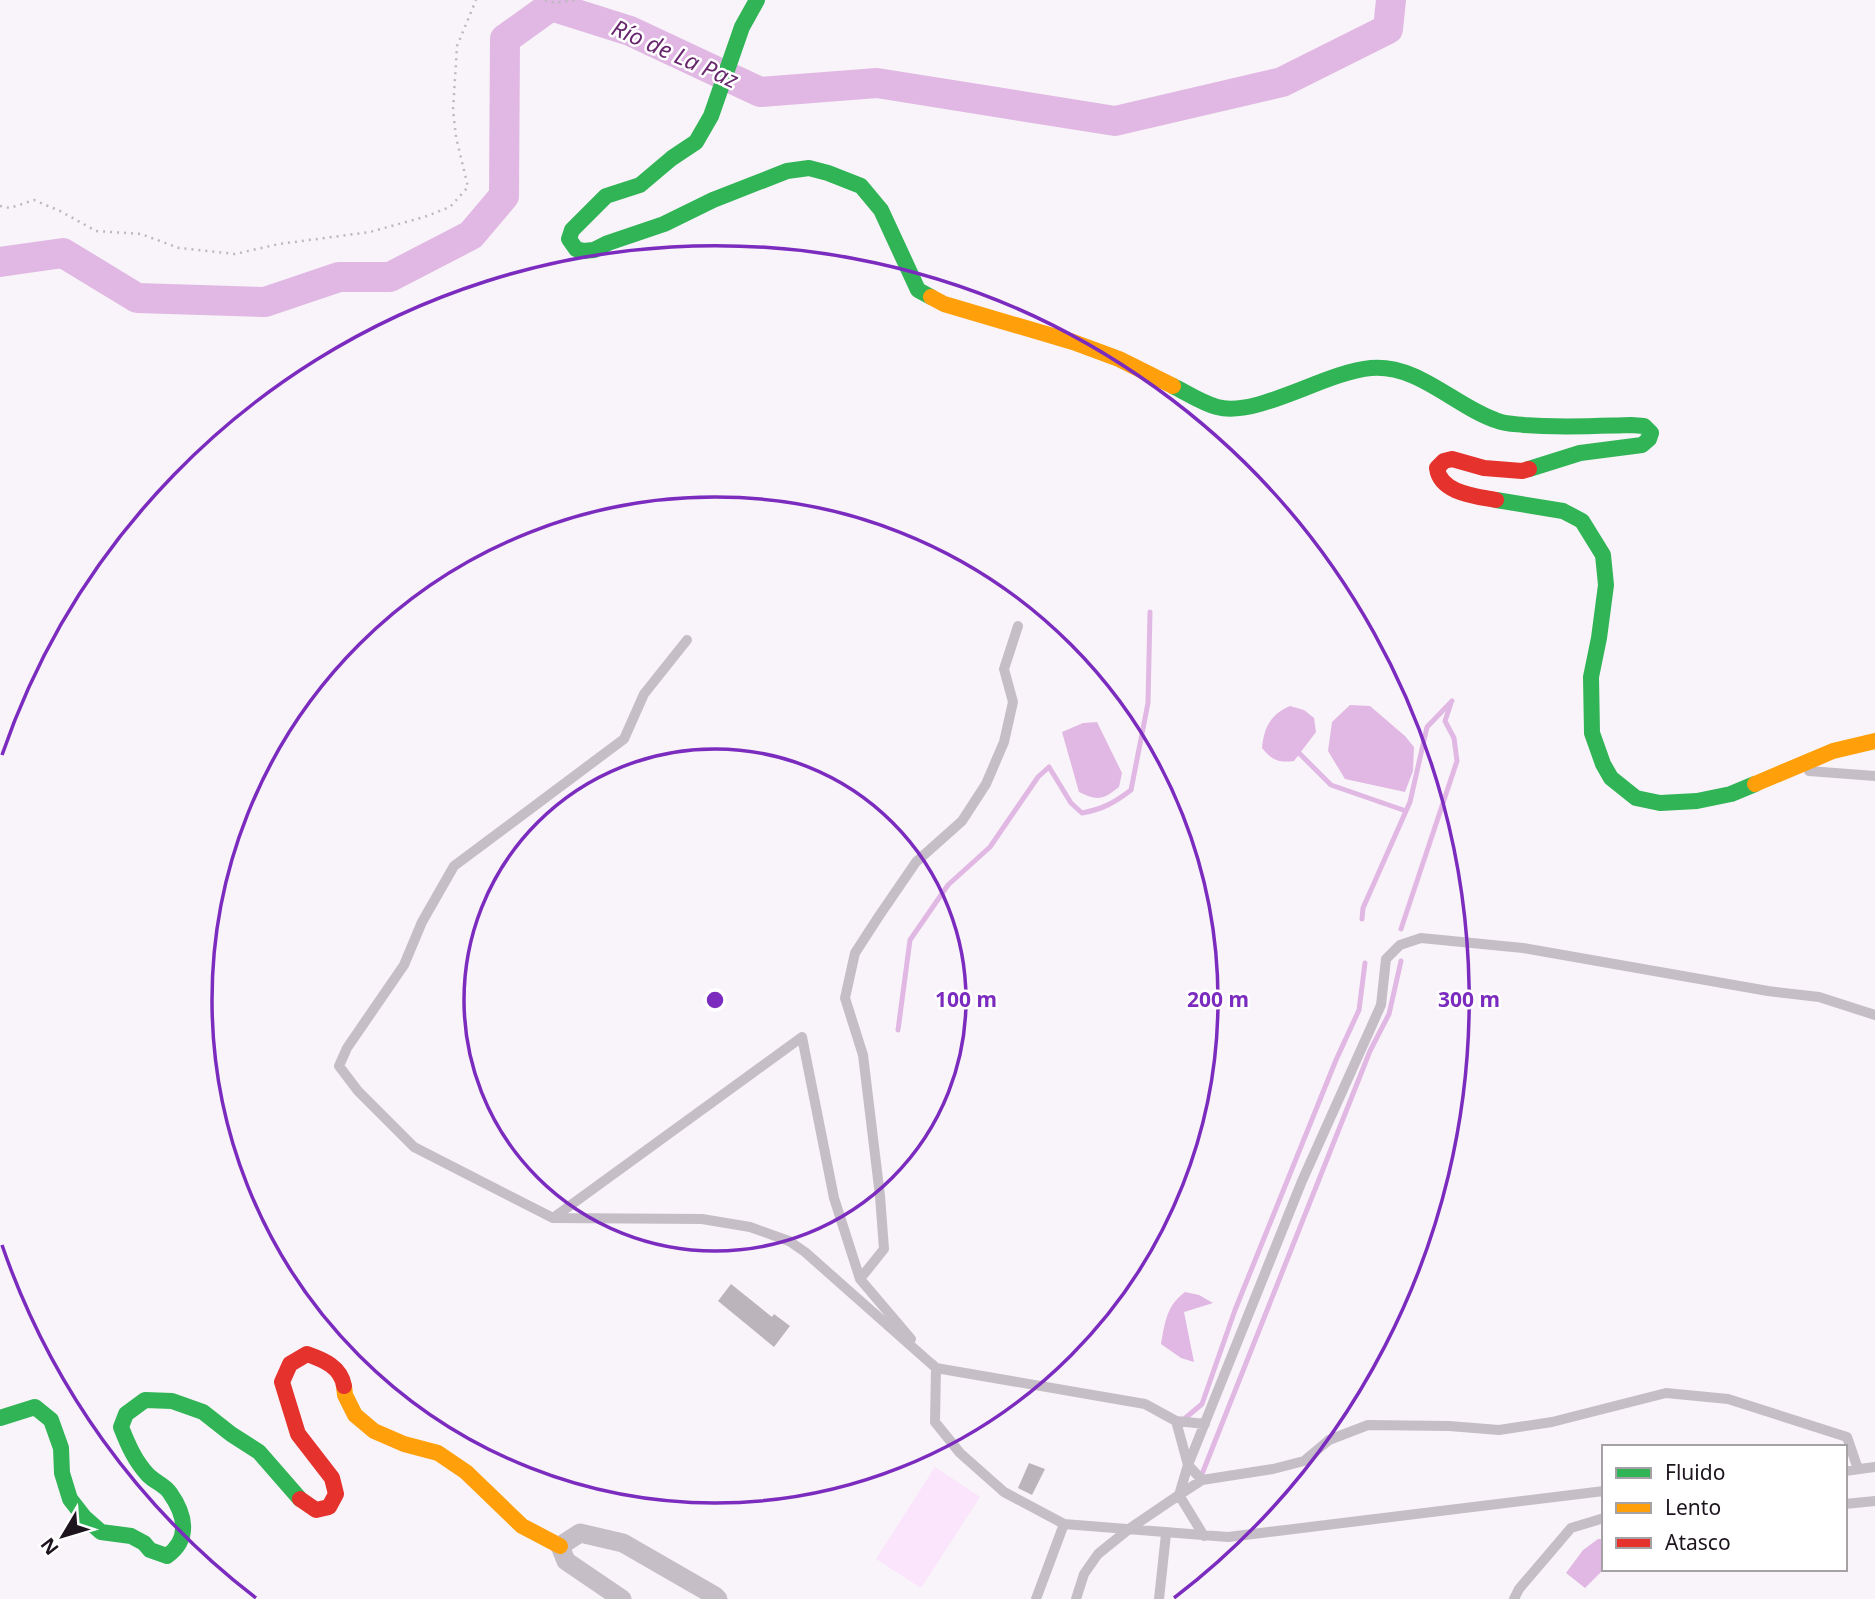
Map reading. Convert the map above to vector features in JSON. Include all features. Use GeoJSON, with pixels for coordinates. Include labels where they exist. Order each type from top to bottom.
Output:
{"type":"FeatureCollection","features":[{"type":"Feature","properties":{"kind":"street"},"geometry":{"type":"LineString","coordinates":[[757,0],[742,27],[711,116],[696,142],[640,185],[606,196],[572,230],[569,239],[576,249],[594,250],[664,224],[713,200],[777,174],[809,168],[861,186],[881,210],[918,290],[944,304],[1073,342],[1119,359],[1216,407],[1237,409],[1269,401],[1331,377],[1372,368],[1398,370],[1421,379],[1475,412],[1500,422],[1546,428],[1644,426],[1651,433],[1642,446],[1580,453],[1522,471],[1484,468],[1452,459],[1444,461],[1437,468],[1443,483],[1456,490],[1474,496],[1563,511],[1582,521],[1603,555],[1606,585],[1591,677],[1592,733],[1602,764],[1611,778],[1636,798],[1660,803],[1697,801],[1731,794],[1833,751],[1875,741]]}},
{"type":"Feature","properties":{"kind":"street"},"geometry":{"type":"LineString","coordinates":[[0,1418],[35,1407],[51,1420],[61,1448],[62,1474],[70,1499],[84,1517],[100,1532],[131,1536],[150,1550],[167,1556],[177,1549],[184,1533],[181,1514],[169,1491],[149,1476],[130,1451],[121,1427],[126,1414],[145,1399],[172,1401],[202,1412],[259,1452],[302,1501],[316,1510],[329,1507],[336,1494],[332,1478],[298,1434],[282,1382],[290,1364],[307,1354],[326,1360],[342,1376],[345,1395],[355,1415],[374,1431],[404,1444],[438,1453],[466,1472],[522,1525],[560,1546],[566,1561],[622,1599]]}},
{"type":"Feature","properties":{"kind":"street"},"geometry":{"type":"LineString","coordinates":[[560,1546],[580,1533],[623,1542],[718,1599]]}},
{"type":"Feature","properties":{"kind":"lane"},"geometry":{"type":"LineString","coordinates":[[860,1279],[884,1249],[863,1055],[845,998],[855,953],[916,862],[962,821],[986,784],[1003,742],[1013,702],[1004,669],[1018,626]]}},
{"type":"Feature","properties":{"kind":"lane"},"geometry":{"type":"LineString","coordinates":[[687,640],[644,694],[624,739],[454,866],[422,922],[404,965],[347,1048],[339,1066],[358,1091],[414,1147],[553,1218],[702,1219],[750,1227],[789,1241],[805,1252],[936,1368],[1145,1404],[1176,1421],[1205,1424]]}},
{"type":"Feature","properties":{"kind":"lane"},"geometry":{"type":"LineString","coordinates":[[1786,770],[1875,776]]}},
{"type":"Feature","properties":{"kind":"lane"},"geometry":{"type":"LineString","coordinates":[[1178,1495],[1303,1181],[1381,1005],[1386,959],[1400,945],[1421,938],[1523,948],[1768,991],[1819,997],[1875,1014]]}},
{"type":"Feature","properties":{"kind":"lane"},"geometry":{"type":"LineString","coordinates":[[553,1218],[802,1037],[834,1198],[860,1279],[936,1368],[935,1422],[960,1453],[1004,1492],[1064,1524],[1228,1537],[1602,1491]]}},
{"type":"Feature","properties":{"kind":"lane"},"geometry":{"type":"LineString","coordinates":[[1076,1599],[1084,1574],[1098,1554],[1129,1529],[1202,1480],[1273,1469],[1304,1461],[1329,1440],[1368,1425],[1499,1430],[1552,1422],[1666,1393],[1728,1399],[1847,1437],[1858,1469]]}},
{"type":"Feature","properties":{"kind":"lane"},"geometry":{"type":"LineString","coordinates":[[1176,1421],[1188,1465],[1202,1480]]}},
{"type":"Feature","properties":{"kind":"lane"},"geometry":{"type":"LineString","coordinates":[[1847,1471],[1875,1466]]}},
{"type":"Feature","properties":{"kind":"lane"},"geometry":{"type":"LineString","coordinates":[[1178,1495],[1204,1536]]}},
{"type":"Feature","properties":{"kind":"lane"},"geometry":{"type":"LineString","coordinates":[[1847,1504],[1875,1501]]}},
{"type":"Feature","properties":{"kind":"lane"},"geometry":{"type":"LineString","coordinates":[[1514,1599],[1519,1589],[1571,1528],[1602,1519]]}},
{"type":"Feature","properties":{"kind":"lane"},"geometry":{"type":"LineString","coordinates":[[1036,1599],[1064,1524]]}},
{"type":"Feature","properties":{"kind":"lane"},"geometry":{"type":"LineString","coordinates":[[1159,1599],[1166,1534]]}},
{"type":"Feature","properties":{"kind":"path"},"geometry":{"type":"LineString","coordinates":[[0,206],[10,208],[34,200],[96,231],[141,234],[180,248],[235,254],[279,244],[370,232],[450,207],[468,187],[456,137],[453,110],[457,46],[476,0]]}},
{"type":"Feature","properties":{"kind":"path"},"geometry":{"type":"LineString","coordinates":[[545,0],[556,3],[575,0]]}},
{"type":"Feature","properties":{"kind":"shaded area"},"geometry":{"type":"Polygon","coordinates":[[[1350,705],[1370,706],[1414,747],[1413,771],[1405,792],[1345,779],[1328,751],[1332,722],[1350,705]]]}},
{"type":"Feature","properties":{"kind":"shaded area"},"geometry":{"type":"Polygon","coordinates":[[[1290,706],[1304,710],[1314,718],[1316,732],[1294,761],[1284,762],[1272,758],[1262,748],[1273,717],[1290,706]]]}},
{"type":"Feature","properties":{"kind":"shaded area"},"geometry":{"type":"Polygon","coordinates":[[[1097,722],[1122,773],[1119,787],[1109,795],[1095,798],[1079,792],[1062,732],[1083,723],[1097,722]]]}},
{"type":"Feature","properties":{"kind":"shaded area"},"geometry":{"type":"Polygon","coordinates":[[[1185,1292],[1199,1295],[1213,1303],[1184,1312],[1194,1362],[1181,1358],[1161,1344],[1170,1309],[1185,1292]]]}},
{"type":"Feature","properties":{"kind":"shaded area"},"geometry":{"type":"Polygon","coordinates":[[[935,1467],[980,1497],[921,1588],[876,1559],[935,1467]]]}},
{"type":"Feature","properties":{"kind":"shaded area"},"geometry":{"type":"Polygon","coordinates":[[[1602,1539],[1602,1571],[1585,1588],[1566,1573],[1583,1550],[1602,1539]]]}},
{"type":"Feature","properties":{"kind":"building"},"geometry":{"type":"Polygon","coordinates":[[[731,1284],[772,1317],[774,1314],[790,1326],[774,1347],[718,1301],[731,1284]]]}},
{"type":"Feature","properties":{"kind":"building"},"geometry":{"type":"Polygon","coordinates":[[[1029,1463],[1045,1469],[1032,1495],[1018,1488],[1029,1463]]]}},
{"type":"Feature","properties":{"kind":"waterway","name":"Río de La Paz"},"geometry":{"type":"LineString","coordinates":[[0,262],[63,253],[137,298],[265,302],[339,277],[390,277],[471,235],[504,196],[505,39],[551,6],[630,31],[760,92],[877,83],[1115,121],[1282,82],[1388,29],[1391,0]]}},
{"type":"Feature","properties":{"kind":"waterway"},"geometry":{"type":"LineString","coordinates":[[898,1030],[910,940],[948,885],[990,847],[1038,777],[1049,767],[1071,803],[1082,813],[1108,805],[1131,790],[1148,703],[1150,612]]}},
{"type":"Feature","properties":{"kind":"waterway"},"geometry":{"type":"LineString","coordinates":[[1362,919],[1363,908],[1410,802],[1427,727],[1452,701]]}},
{"type":"Feature","properties":{"kind":"waterway"},"geometry":{"type":"LineString","coordinates":[[1401,929],[1457,761],[1454,738],[1445,721],[1451,703]]}},
{"type":"Feature","properties":{"kind":"waterway"},"geometry":{"type":"LineString","coordinates":[[1300,754],[1331,785],[1406,811]]}},
{"type":"Feature","properties":{"kind":"waterway"},"geometry":{"type":"LineString","coordinates":[[1202,1474],[1370,1051],[1389,1014],[1401,961]]}},
{"type":"Feature","properties":{"kind":"waterway"},"geometry":{"type":"LineString","coordinates":[[1183,1420],[1202,1404],[1235,1310],[1336,1060],[1359,1010],[1365,963]]}},
{"type":"Feature","properties":{"kind":"traffic: fast"},"geometry":{"type":"LineString","coordinates":[[757,0],[742,27],[711,116],[696,142],[640,185],[606,196],[572,230],[569,239],[576,249],[594,250],[664,224],[713,200],[787,171],[809,168],[861,186],[881,210],[918,290],[931,297]]}},
{"type":"Feature","properties":{"kind":"traffic: fast"},"geometry":{"type":"LineString","coordinates":[[1173,386],[1211,405],[1233,409],[1271,401],[1353,371],[1388,369],[1421,379],[1482,415],[1501,422],[1550,426],[1631,425],[1644,426],[1651,433],[1642,445],[1580,453],[1529,469]]}},
{"type":"Feature","properties":{"kind":"traffic: fast"},"geometry":{"type":"LineString","coordinates":[[1496,500],[1563,511],[1582,521],[1603,555],[1606,585],[1591,677],[1592,733],[1611,778],[1636,798],[1660,803],[1697,801],[1731,794],[1755,784]]}},
{"type":"Feature","properties":{"kind":"traffic: fast"},"geometry":{"type":"LineString","coordinates":[[0,1418],[35,1407],[51,1420],[61,1448],[62,1473],[70,1499],[84,1517],[101,1532],[131,1536],[150,1550],[167,1556],[180,1542],[183,1526],[179,1509],[168,1490],[148,1475],[139,1464],[121,1427],[126,1414],[145,1400],[172,1401],[203,1412],[259,1452],[300,1499]]}},
{"type":"Feature","properties":{"kind":"traffic: slow"},"geometry":{"type":"LineString","coordinates":[[931,297],[944,304],[1073,342],[1119,359],[1173,386]]}},
{"type":"Feature","properties":{"kind":"traffic: slow"},"geometry":{"type":"LineString","coordinates":[[1755,784],[1833,751],[1875,741]]}},
{"type":"Feature","properties":{"kind":"traffic: slow"},"geometry":{"type":"LineString","coordinates":[[344,1386],[345,1395],[355,1415],[374,1431],[404,1444],[438,1453],[466,1472],[522,1526],[560,1546]]}},
{"type":"Feature","properties":{"kind":"traffic: jam"},"geometry":{"type":"LineString","coordinates":[[1496,500],[1469,495],[1451,488],[1440,476],[1437,468],[1444,461],[1452,459],[1484,468],[1522,471],[1529,469]]}},
{"type":"Feature","properties":{"kind":"traffic: jam"},"geometry":{"type":"LineString","coordinates":[[300,1499],[316,1510],[329,1507],[336,1494],[332,1478],[298,1434],[282,1382],[290,1364],[307,1354],[335,1369],[344,1386]]}}]}
